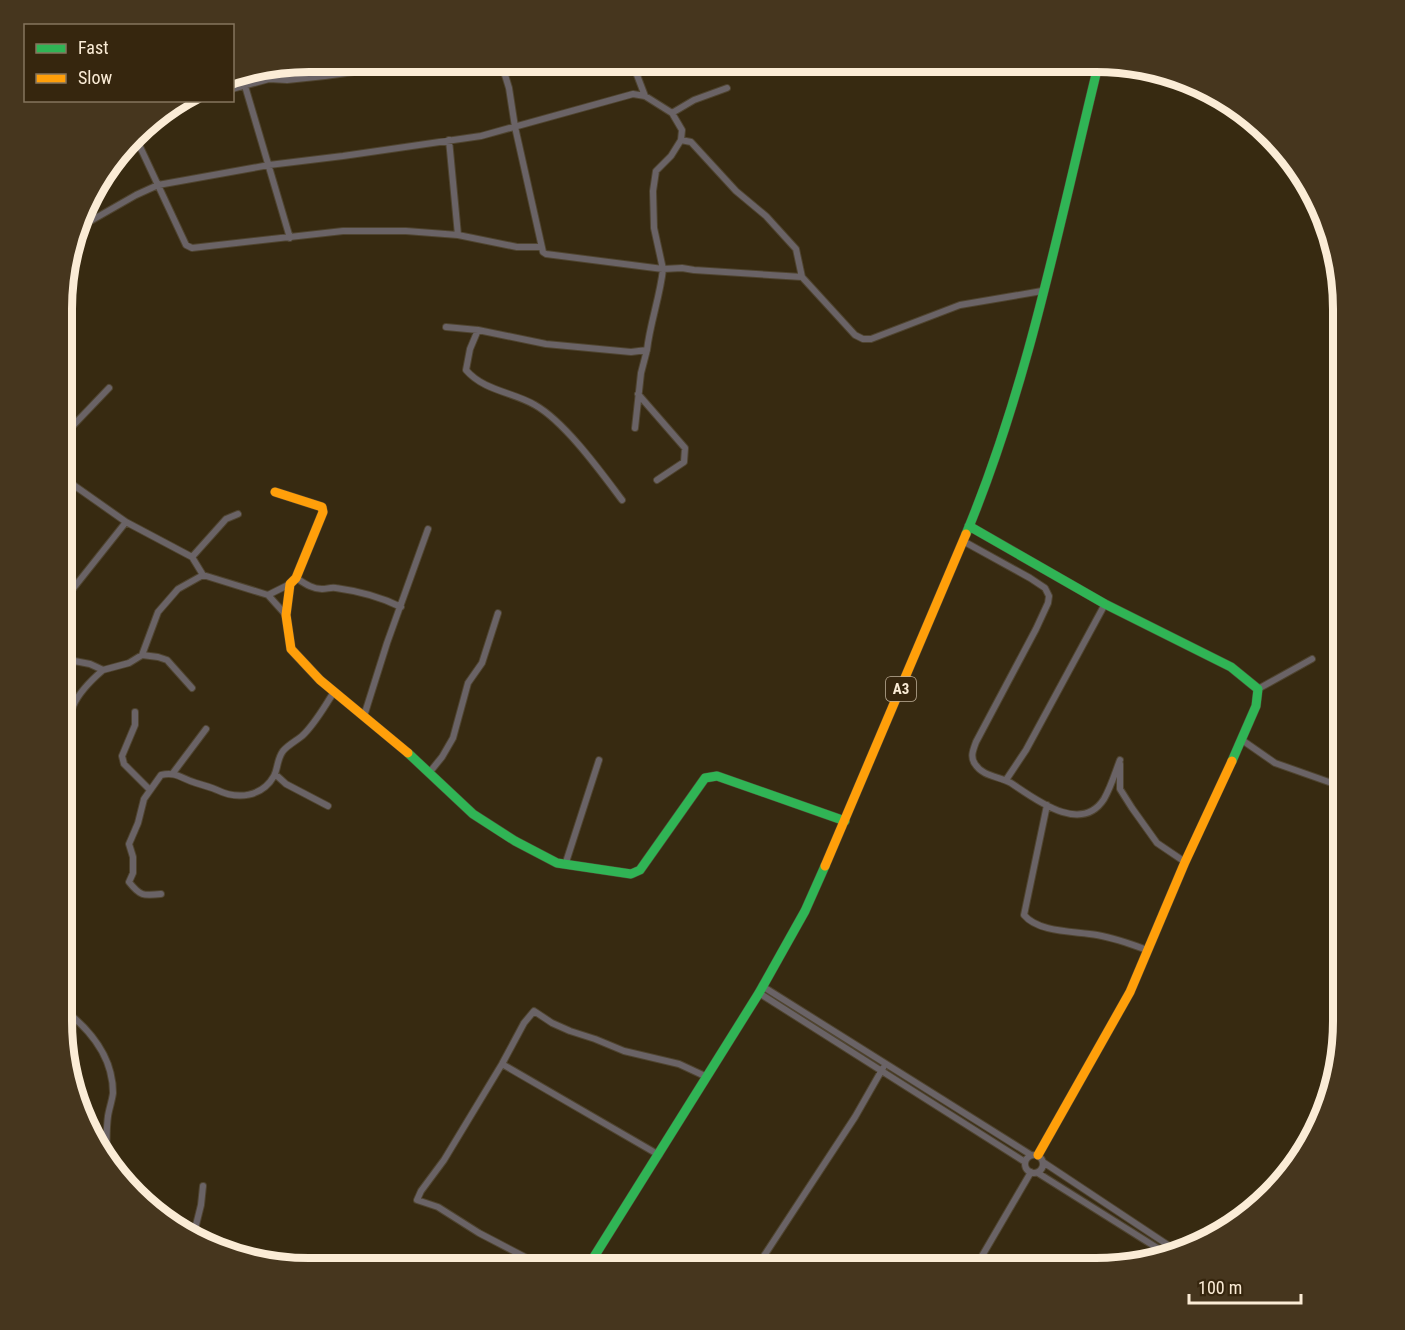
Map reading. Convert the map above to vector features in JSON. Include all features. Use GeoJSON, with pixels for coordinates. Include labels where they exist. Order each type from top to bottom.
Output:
{"type":"FeatureCollection","features":[{"type":"Feature","properties":{"kind":"main road","name":"A3"},"geometry":{"type":"LineString","coordinates":[[593,1258],[761,990],[805,911],[845,821],[963,541],[997,451],[1021,378],[1097,72]]}},
{"type":"Feature","properties":{"kind":"main road"},"geometry":{"type":"LineString","coordinates":[[275,492],[322,507],[323,512],[293,581],[286,615],[291,649],[295,655],[334,692],[400,745],[473,814],[515,841],[557,863],[612,872],[635,873],[640,870],[705,778],[711,776],[845,821]]}},
{"type":"Feature","properties":{"kind":"main road"},"geometry":{"type":"LineString","coordinates":[[969,526],[1105,604],[1231,667],[1258,689],[1256,706],[1242,740],[1185,862],[1130,992],[1038,1158]]}},
{"type":"Feature","properties":{"kind":"street"},"geometry":{"type":"LineString","coordinates":[[234,89],[269,79],[286,80],[350,72]]}},
{"type":"Feature","properties":{"kind":"street"},"geometry":{"type":"LineString","coordinates":[[504,72],[541,247],[546,254],[663,269],[682,268],[802,277]]}},
{"type":"Feature","properties":{"kind":"street"},"geometry":{"type":"LineString","coordinates":[[636,72],[645,96]]}},
{"type":"Feature","properties":{"kind":"street"},"geometry":{"type":"LineString","coordinates":[[245,86],[290,238]]}},
{"type":"Feature","properties":{"kind":"street"},"geometry":{"type":"LineString","coordinates":[[672,113],[694,99],[727,88]]}},
{"type":"Feature","properties":{"kind":"street"},"geometry":{"type":"LineString","coordinates":[[88,223],[136,195],[158,186],[269,165],[481,136],[614,98],[633,94],[645,96],[672,113],[682,130],[681,140],[654,176],[654,228],[663,269],[660,296],[652,322],[638,394],[635,428]]}},
{"type":"Feature","properties":{"kind":"street"},"geometry":{"type":"LineString","coordinates":[[449,140],[458,235]]}},
{"type":"Feature","properties":{"kind":"street"},"geometry":{"type":"LineString","coordinates":[[681,140],[691,142],[736,190],[766,216],[796,249],[802,277],[855,334],[863,339],[872,339],[960,305],[1042,291]]}},
{"type":"Feature","properties":{"kind":"street"},"geometry":{"type":"LineString","coordinates":[[139,144],[186,245],[192,248],[343,231],[406,231],[458,235],[497,244],[541,247]]}},
{"type":"Feature","properties":{"kind":"street"},"geometry":{"type":"LineString","coordinates":[[446,327],[478,330],[546,344],[630,352],[647,351]]}},
{"type":"Feature","properties":{"kind":"street"},"geometry":{"type":"LineString","coordinates":[[478,330],[470,349],[466,370],[474,380],[535,404],[552,417],[592,461],[622,500]]}},
{"type":"Feature","properties":{"kind":"street"},"geometry":{"type":"LineString","coordinates":[[72,427],[109,388]]}},
{"type":"Feature","properties":{"kind":"street"},"geometry":{"type":"LineString","coordinates":[[638,394],[685,448],[684,462],[657,480]]}},
{"type":"Feature","properties":{"kind":"street"},"geometry":{"type":"LineString","coordinates":[[72,485],[126,522],[192,557],[203,574],[268,594],[286,615]]}},
{"type":"Feature","properties":{"kind":"street"},"geometry":{"type":"LineString","coordinates":[[192,557],[226,519],[238,514]]}},
{"type":"Feature","properties":{"kind":"street"},"geometry":{"type":"LineString","coordinates":[[72,590],[126,522]]}},
{"type":"Feature","properties":{"kind":"street"},"geometry":{"type":"LineString","coordinates":[[364,716],[428,529]]}},
{"type":"Feature","properties":{"kind":"street"},"geometry":{"type":"LineString","coordinates":[[963,541],[1030,578],[1045,588],[1049,596],[1036,630],[1012,671],[974,749],[972,758],[979,769],[984,773],[1006,780],[1047,805],[1077,815],[1091,810],[1103,800],[1120,760],[1120,789],[1157,843],[1185,862]]}},
{"type":"Feature","properties":{"kind":"street"},"geometry":{"type":"LineString","coordinates":[[72,709],[76,698],[103,670],[129,663],[142,655],[158,612],[178,590],[203,574]]}},
{"type":"Feature","properties":{"kind":"street"},"geometry":{"type":"LineString","coordinates":[[268,594],[293,581],[320,589],[333,587],[354,592],[389,601],[400,607]]}},
{"type":"Feature","properties":{"kind":"street"},"geometry":{"type":"LineString","coordinates":[[1006,780],[1026,750],[1105,604]]}},
{"type":"Feature","properties":{"kind":"street"},"geometry":{"type":"LineString","coordinates":[[429,773],[453,738],[468,683],[482,663],[498,613]]}},
{"type":"Feature","properties":{"kind":"street"},"geometry":{"type":"LineString","coordinates":[[142,655],[167,660],[192,688]]}},
{"type":"Feature","properties":{"kind":"street"},"geometry":{"type":"LineString","coordinates":[[1258,689],[1312,659]]}},
{"type":"Feature","properties":{"kind":"street"},"geometry":{"type":"LineString","coordinates":[[72,660],[103,670]]}},
{"type":"Feature","properties":{"kind":"street"},"geometry":{"type":"LineString","coordinates":[[161,894],[145,896],[137,892],[129,882],[133,873],[133,857],[129,844],[149,789],[161,775],[173,773],[220,792],[244,796],[266,788],[275,774],[277,762],[284,750],[302,736],[317,719],[334,692]]}},
{"type":"Feature","properties":{"kind":"street"},"geometry":{"type":"LineString","coordinates":[[135,712],[135,725],[122,756],[124,764],[149,789]]}},
{"type":"Feature","properties":{"kind":"street"},"geometry":{"type":"LineString","coordinates":[[173,773],[206,729]]}},
{"type":"Feature","properties":{"kind":"street"},"geometry":{"type":"LineString","coordinates":[[1242,740],[1275,763],[1333,783]]}},
{"type":"Feature","properties":{"kind":"street"},"geometry":{"type":"LineString","coordinates":[[567,865],[599,760]]}},
{"type":"Feature","properties":{"kind":"street"},"geometry":{"type":"LineString","coordinates":[[275,774],[286,784],[328,806]]}},
{"type":"Feature","properties":{"kind":"street"},"geometry":{"type":"LineString","coordinates":[[1047,805],[1024,915],[1029,921],[1039,925],[1065,932],[1094,934],[1120,940],[1147,950]]}},
{"type":"Feature","properties":{"kind":"street"},"geometry":{"type":"LineString","coordinates":[[761,990],[883,1067],[1025,1162]]}},
{"type":"Feature","properties":{"kind":"street"},"geometry":{"type":"LineString","coordinates":[[527,1258],[479,1233],[438,1207],[417,1200],[444,1160],[524,1023],[534,1011],[570,1031],[624,1051],[679,1064],[707,1077]]}},
{"type":"Feature","properties":{"kind":"street"},"geometry":{"type":"LineString","coordinates":[[72,1016],[87,1029],[105,1054],[113,1095],[108,1116],[107,1144]]}},
{"type":"Feature","properties":{"kind":"street"},"geometry":{"type":"LineString","coordinates":[[502,1064],[659,1155]]}},
{"type":"Feature","properties":{"kind":"street"},"geometry":{"type":"LineString","coordinates":[[883,1067],[1038,1158],[1169,1246]]}},
{"type":"Feature","properties":{"kind":"street"},"geometry":{"type":"LineString","coordinates":[[763,1258],[855,1117],[883,1067]]}},
{"type":"Feature","properties":{"kind":"street"},"geometry":{"type":"LineString","coordinates":[[1025,1162],[1038,1158]]}},
{"type":"Feature","properties":{"kind":"street"},"geometry":{"type":"LineString","coordinates":[[981,1258],[1035,1172],[1042,1169],[1038,1158]]}},
{"type":"Feature","properties":{"kind":"street"},"geometry":{"type":"LineString","coordinates":[[1025,1162],[1025,1168],[1159,1249]]}},
{"type":"Feature","properties":{"kind":"street"},"geometry":{"type":"LineString","coordinates":[[195,1229],[203,1186]]}},
{"type":"Feature","properties":{"kind":"traffic: fast"},"geometry":{"type":"LineString","coordinates":[[966,534],[1008,419],[1042,301],[1097,72]]}},
{"type":"Feature","properties":{"kind":"traffic: fast"},"geometry":{"type":"LineString","coordinates":[[969,526],[1105,604],[1231,667],[1258,689],[1256,706],[1232,761]]}},
{"type":"Feature","properties":{"kind":"traffic: fast"},"geometry":{"type":"LineString","coordinates":[[408,753],[473,814],[515,841],[557,863],[631,874],[640,870],[705,778],[717,776],[845,821]]}},
{"type":"Feature","properties":{"kind":"traffic: fast"},"geometry":{"type":"LineString","coordinates":[[593,1258],[759,993],[805,911],[825,866]]}},
{"type":"Feature","properties":{"kind":"traffic: slow"},"geometry":{"type":"LineString","coordinates":[[275,492],[322,507],[323,512],[296,578],[290,584],[286,615],[291,649],[320,680],[408,753]]}},
{"type":"Feature","properties":{"kind":"traffic: slow"},"geometry":{"type":"LineString","coordinates":[[825,866],[966,534]]}},
{"type":"Feature","properties":{"kind":"traffic: slow"},"geometry":{"type":"LineString","coordinates":[[1038,1155],[1130,992],[1185,862],[1232,761]]}}]}
